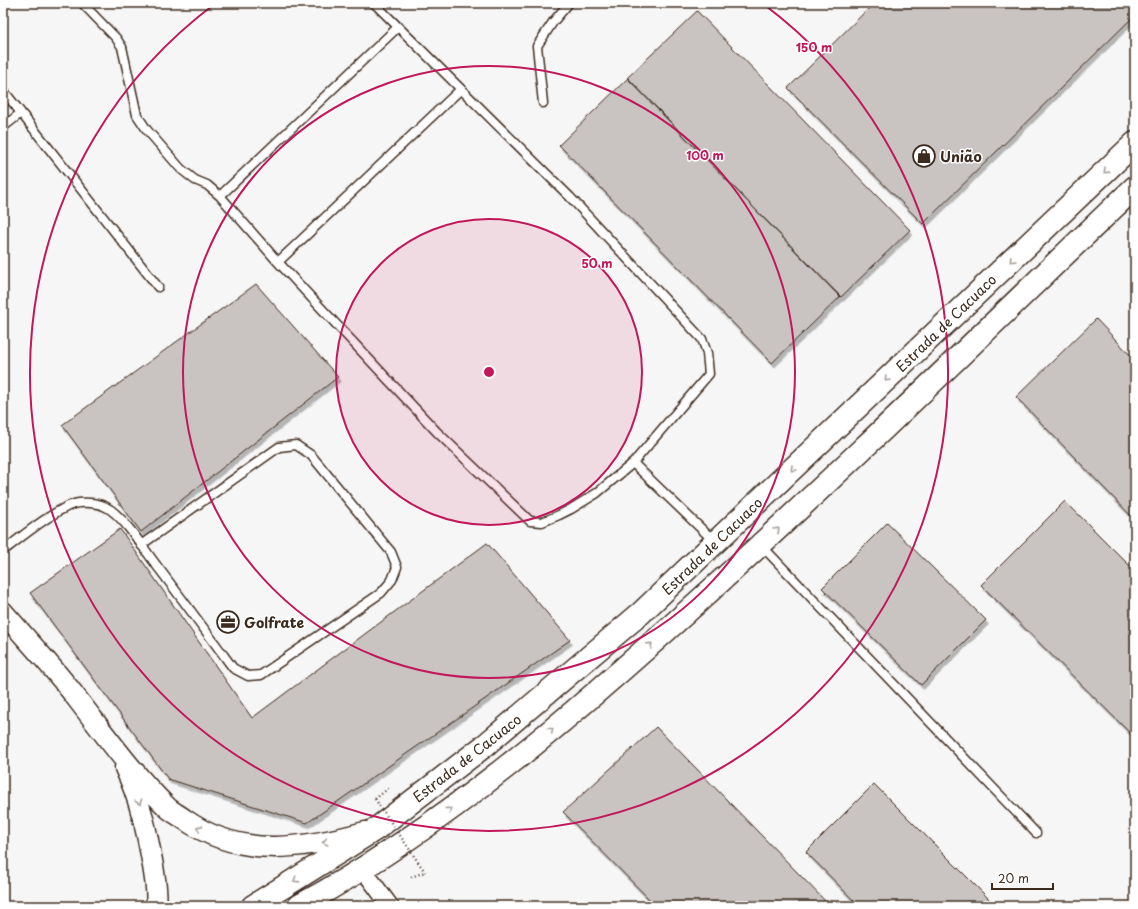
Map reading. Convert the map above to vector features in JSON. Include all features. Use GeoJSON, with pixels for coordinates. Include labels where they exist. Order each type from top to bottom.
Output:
{"type":"FeatureCollection","features":[{"type":"Feature","properties":{"kind":"main road","name":"Estrada de Cacuaco"},"geometry":{"type":"LineString","coordinates":[[253,906],[376,829],[483,747],[641,613],[1135,143]]}},
{"type":"Feature","properties":{"kind":"main road","name":"Estrada de Cacuaco"},"geometry":{"type":"LineString","coordinates":[[299,906],[417,833],[505,767],[590,698],[761,545],[1135,187]]}},
{"type":"Feature","properties":{"kind":"street"},"geometry":{"type":"LineString","coordinates":[[3,612],[77,698],[118,753],[168,808],[196,828],[228,841],[266,848],[302,846],[340,839],[376,829]]}},
{"type":"Feature","properties":{"kind":"street"},"geometry":{"type":"LineString","coordinates":[[118,753],[132,781],[142,811],[156,885],[156,906]]}},
{"type":"Feature","properties":{"kind":"street"},"geometry":{"type":"LineString","coordinates":[[362,868],[390,906]]}},
{"type":"Feature","properties":{"kind":"lane"},"geometry":{"type":"LineString","coordinates":[[82,3],[116,38],[122,47],[137,115],[147,130],[181,169],[195,180],[207,185],[220,196],[278,262],[437,432],[530,522],[542,522],[571,509],[597,493],[633,463],[709,374],[707,353],[702,339],[570,197],[374,3]]}},
{"type":"Feature","properties":{"kind":"lane"},"geometry":{"type":"LineString","coordinates":[[543,104],[537,46],[553,22],[569,3]]}},
{"type":"Feature","properties":{"kind":"lane"},"geometry":{"type":"LineString","coordinates":[[220,196],[398,27]]}},
{"type":"Feature","properties":{"kind":"lane"},"geometry":{"type":"LineString","coordinates":[[278,262],[461,89]]}},
{"type":"Feature","properties":{"kind":"lane"},"geometry":{"type":"LineString","coordinates":[[3,90],[158,287]]}},
{"type":"Feature","properties":{"kind":"lane"},"geometry":{"type":"LineString","coordinates":[[3,127],[21,113]]}},
{"type":"Feature","properties":{"kind":"lane"},"geometry":{"type":"LineString","coordinates":[[3,551],[64,508],[78,503],[100,504],[110,509],[118,516],[141,545],[233,668],[248,676],[261,675],[381,593],[392,580],[397,567],[390,552],[312,455],[296,445],[279,446],[141,545]]}},
{"type":"Feature","properties":{"kind":"lane"},"geometry":{"type":"LineString","coordinates":[[633,463],[716,543]]}},
{"type":"Feature","properties":{"kind":"lane"},"geometry":{"type":"LineString","coordinates":[[761,545],[1036,833]]}},
{"type":"Feature","properties":{"kind":"path"},"geometry":{"type":"LineString","coordinates":[[390,788],[375,799],[425,872],[411,877]]}},
{"type":"Feature","properties":{"kind":"building","name":"União"},"geometry":{"type":"Polygon","coordinates":[[[874,3],[1135,3],[1135,15],[923,224],[788,88],[874,3]]]}},
{"type":"Feature","properties":{"kind":"building"},"geometry":{"type":"Polygon","coordinates":[[[697,11],[910,230],[841,297],[627,78],[697,11]]]}},
{"type":"Feature","properties":{"kind":"building"},"geometry":{"type":"Polygon","coordinates":[[[628,78],[840,297],[772,363],[559,145],[628,78]]]}},
{"type":"Feature","properties":{"kind":"building"},"geometry":{"type":"Polygon","coordinates":[[[256,284],[338,377],[141,532],[62,425],[256,284]]]}},
{"type":"Feature","properties":{"kind":"building"},"geometry":{"type":"Polygon","coordinates":[[[1096,319],[1135,360],[1135,520],[1016,397],[1096,319]]]}},
{"type":"Feature","properties":{"kind":"building"},"geometry":{"type":"Polygon","coordinates":[[[1065,501],[1135,571],[1135,738],[981,585],[1065,501]]]}},
{"type":"Feature","properties":{"kind":"building"},"geometry":{"type":"Polygon","coordinates":[[[887,523],[986,620],[921,685],[822,588],[887,523]]]}},
{"type":"Feature","properties":{"kind":"building"},"geometry":{"type":"Polygon","coordinates":[[[120,529],[252,718],[487,543],[570,640],[307,823],[168,779],[30,593],[120,529]]]}},
{"type":"Feature","properties":{"kind":"building"},"geometry":{"type":"Polygon","coordinates":[[[656,727],[830,906],[656,906],[563,812],[656,727]]]}},
{"type":"Feature","properties":{"kind":"building"},"geometry":{"type":"Polygon","coordinates":[[[874,784],[996,906],[859,906],[806,852],[874,784]]]}},
{"type":"Feature","properties":{"kind":"place","name":"União"},"geometry":{"type":"Point","coordinates":[924,156]}},
{"type":"Feature","properties":{"kind":"place","name":"Golfrate"},"geometry":{"type":"Point","coordinates":[228,622]}}]}
